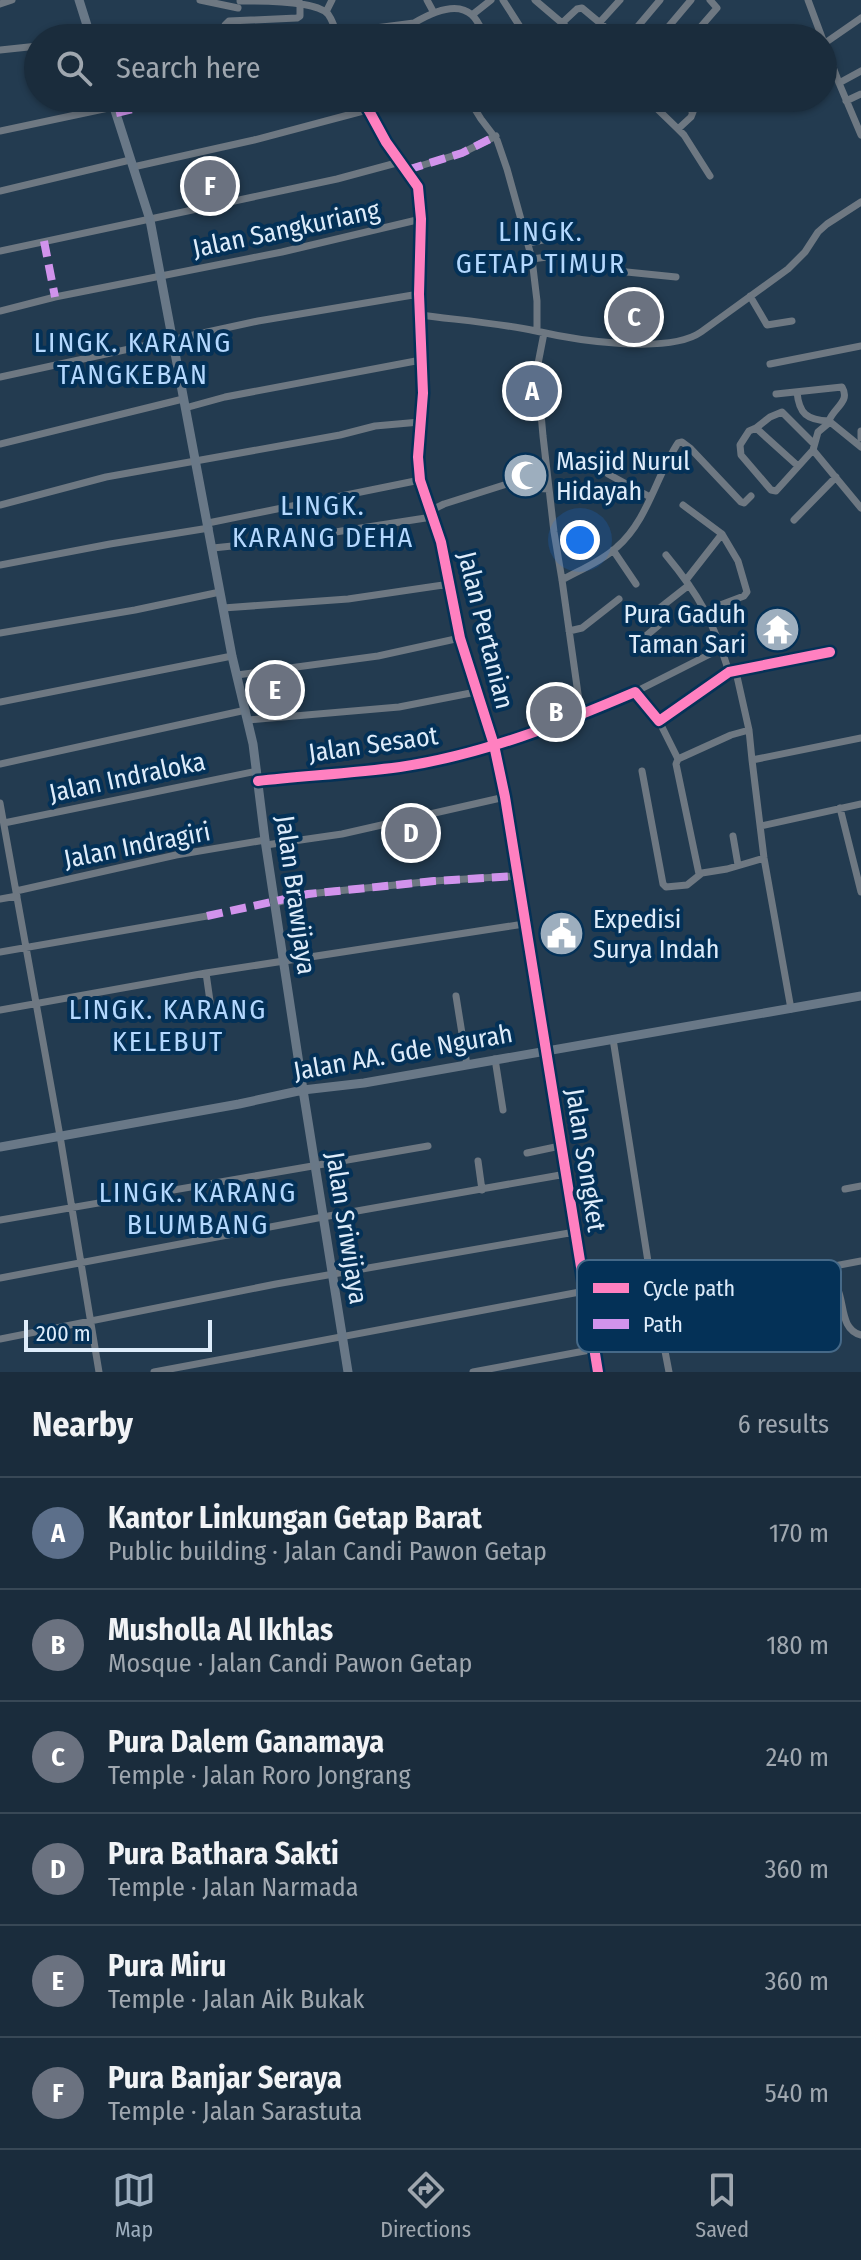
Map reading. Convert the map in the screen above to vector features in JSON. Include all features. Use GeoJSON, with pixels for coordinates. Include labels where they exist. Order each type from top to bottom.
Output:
{"type":"FeatureCollection","features":[{"type":"Feature","properties":{"kind":"main road"},"geometry":{"type":"LineString","coordinates":[[79,0],[87,24]]}},
{"type":"Feature","properties":{"kind":"main road","name":"Jalan Brawijaya"},"geometry":{"type":"LineString","coordinates":[[115,112],[150,220],[232,656],[247,715],[303,1090]]}},
{"type":"Feature","properties":{"kind":"main road","name":"Jalan AA. Gde Ngurah"},"geometry":{"type":"LineString","coordinates":[[0,1147],[303,1090],[364,1083],[861,996]]}},
{"type":"Feature","properties":{"kind":"main road","name":"Jalan Sriwijaya"},"geometry":{"type":"LineString","coordinates":[[303,1090],[348,1372]]}},
{"type":"Feature","properties":{"kind":"street"},"geometry":{"type":"LineString","coordinates":[[0,4],[12,0]]}},
{"type":"Feature","properties":{"kind":"street"},"geometry":{"type":"LineString","coordinates":[[200,0],[240,3],[290,1],[326,12],[332,24]]}},
{"type":"Feature","properties":{"kind":"street"},"geometry":{"type":"LineString","coordinates":[[326,12],[332,0]]}},
{"type":"Feature","properties":{"kind":"street"},"geometry":{"type":"LineString","coordinates":[[427,0],[434,13]]}},
{"type":"Feature","properties":{"kind":"street"},"geometry":{"type":"LineString","coordinates":[[472,15],[491,0]]}},
{"type":"Feature","properties":{"kind":"street"},"geometry":{"type":"LineString","coordinates":[[503,0],[518,24]]}},
{"type":"Feature","properties":{"kind":"street"},"geometry":{"type":"LineString","coordinates":[[535,0],[562,23],[580,8],[602,24]]}},
{"type":"Feature","properties":{"kind":"street"},"geometry":{"type":"LineString","coordinates":[[600,22],[620,0]]}},
{"type":"Feature","properties":{"kind":"street"},"geometry":{"type":"LineString","coordinates":[[640,24],[660,0]]}},
{"type":"Feature","properties":{"kind":"street"},"geometry":{"type":"LineString","coordinates":[[671,24],[691,0]]}},
{"type":"Feature","properties":{"kind":"street"},"geometry":{"type":"LineString","coordinates":[[703,24],[717,8],[710,0]]}},
{"type":"Feature","properties":{"kind":"street"},"geometry":{"type":"LineString","coordinates":[[808,0],[817,24]]}},
{"type":"Feature","properties":{"kind":"street"},"geometry":{"type":"LineString","coordinates":[[234,20],[240,3]]}},
{"type":"Feature","properties":{"kind":"street"},"geometry":{"type":"LineString","coordinates":[[227,24],[234,20],[294,19],[300,16],[300,3]]}},
{"type":"Feature","properties":{"kind":"street"},"geometry":{"type":"LineString","coordinates":[[408,24],[453,8],[472,15],[477,24]]}},
{"type":"Feature","properties":{"kind":"street"},"geometry":{"type":"LineString","coordinates":[[837,35],[861,18]]}},
{"type":"Feature","properties":{"kind":"street"},"geometry":{"type":"LineString","coordinates":[[0,50],[24,47]]}},
{"type":"Feature","properties":{"kind":"street"},"geometry":{"type":"LineString","coordinates":[[839,83],[861,71]]}},
{"type":"Feature","properties":{"kind":"street"},"geometry":{"type":"LineString","coordinates":[[837,77],[861,135]]}},
{"type":"Feature","properties":{"kind":"street"},"geometry":{"type":"LineString","coordinates":[[846,101],[861,94]]}},
{"type":"Feature","properties":{"kind":"street"},"geometry":{"type":"LineString","coordinates":[[0,131],[73,112]]}},
{"type":"Feature","properties":{"kind":"street"},"geometry":{"type":"LineString","coordinates":[[0,191],[254,140],[359,112]]}},
{"type":"Feature","properties":{"kind":"street"},"geometry":{"type":"LineString","coordinates":[[368,112],[407,170],[462,153],[496,136]]}},
{"type":"Feature","properties":{"kind":"street"},"geometry":{"type":"LineString","coordinates":[[477,112],[496,136],[532,259],[540,332],[537,369],[549,489],[581,715]]}},
{"type":"Feature","properties":{"kind":"street"},"geometry":{"type":"LineString","coordinates":[[660,112],[678,129],[710,176]]}},
{"type":"Feature","properties":{"kind":"street"},"geometry":{"type":"LineString","coordinates":[[678,129],[693,112]]}},
{"type":"Feature","properties":{"kind":"street"},"geometry":{"type":"LineString","coordinates":[[0,251],[337,179],[400,162]]}},
{"type":"Feature","properties":{"kind":"street","name":"Jalan Pertanian"},"geometry":{"type":"LineString","coordinates":[[407,170],[418,187],[421,219],[419,294],[423,393],[418,457],[420,480],[441,542],[460,638],[494,745],[546,1050]]}},
{"type":"Feature","properties":{"kind":"street"},"geometry":{"type":"LineString","coordinates":[[420,315],[602,342],[666,342],[696,336],[793,265],[827,224],[861,202]]}},
{"type":"Feature","properties":{"kind":"street","name":"Jalan Sangkuriang"},"geometry":{"type":"LineString","coordinates":[[0,311],[55,297],[282,252],[421,219]]}},
{"type":"Feature","properties":{"kind":"street"},"geometry":{"type":"LineString","coordinates":[[528,243],[548,239]]}},
{"type":"Feature","properties":{"kind":"street"},"geometry":{"type":"LineString","coordinates":[[532,259],[554,256],[600,260],[617,271],[676,277]]}},
{"type":"Feature","properties":{"kind":"street"},"geometry":{"type":"LineString","coordinates":[[0,377],[258,321],[419,294]]}},
{"type":"Feature","properties":{"kind":"street"},"geometry":{"type":"LineString","coordinates":[[750,296],[767,325],[792,321]]}},
{"type":"Feature","properties":{"kind":"street"},"geometry":{"type":"LineString","coordinates":[[770,364],[861,346]]}},
{"type":"Feature","properties":{"kind":"street"},"geometry":{"type":"LineString","coordinates":[[0,444],[184,404],[421,360]]}},
{"type":"Feature","properties":{"kind":"street"},"geometry":{"type":"LineString","coordinates":[[776,394],[842,387],[845,394],[844,400],[830,416],[830,421],[818,432],[813,447],[776,491],[771,490],[741,455],[740,445],[745,435],[782,412],[813,447],[861,508]]}},
{"type":"Feature","properties":{"kind":"street"},"geometry":{"type":"LineString","coordinates":[[797,392],[801,411],[814,419],[830,421],[861,447]]}},
{"type":"Feature","properties":{"kind":"street"},"geometry":{"type":"LineString","coordinates":[[0,505],[106,477],[375,426],[420,422]]}},
{"type":"Feature","properties":{"kind":"street"},"geometry":{"type":"LineString","coordinates":[[756,428],[798,466]]}},
{"type":"Feature","properties":{"kind":"street"},"geometry":{"type":"LineString","coordinates":[[861,431],[861,438]]}},
{"type":"Feature","properties":{"kind":"street"},"geometry":{"type":"LineString","coordinates":[[562,580],[613,550],[632,531],[676,444],[682,442],[741,502],[751,496]]}},
{"type":"Feature","properties":{"kind":"street"},"geometry":{"type":"LineString","coordinates":[[608,474],[650,497]]}},
{"type":"Feature","properties":{"kind":"street"},"geometry":{"type":"LineString","coordinates":[[794,520],[836,477]]}},
{"type":"Feature","properties":{"kind":"street"},"geometry":{"type":"LineString","coordinates":[[0,565],[420,480]]}},
{"type":"Feature","properties":{"kind":"street"},"geometry":{"type":"LineString","coordinates":[[213,548],[271,542],[431,514],[444,504],[507,484],[510,487],[549,489]]}},
{"type":"Feature","properties":{"kind":"street"},"geometry":{"type":"LineString","coordinates":[[683,505],[722,534],[738,561],[747,592],[694,622]]}},
{"type":"Feature","properties":{"kind":"street"},"geometry":{"type":"LineString","coordinates":[[632,512],[641,516]]}},
{"type":"Feature","properties":{"kind":"street"},"geometry":{"type":"LineString","coordinates":[[641,640],[665,620],[661,607],[687,583],[722,534]]}},
{"type":"Feature","properties":{"kind":"street"},"geometry":{"type":"LineString","coordinates":[[613,550],[636,584]]}},
{"type":"Feature","properties":{"kind":"street"},"geometry":{"type":"LineString","coordinates":[[666,555],[707,612],[733,672],[749,730],[764,858],[791,1009]]}},
{"type":"Feature","properties":{"kind":"street"},"geometry":{"type":"LineString","coordinates":[[223,608],[348,599],[450,584]]}},
{"type":"Feature","properties":{"kind":"street"},"geometry":{"type":"LineString","coordinates":[[0,633],[220,592]]}},
{"type":"Feature","properties":{"kind":"street"},"geometry":{"type":"LineString","coordinates":[[569,631],[582,628],[619,599]]}},
{"type":"Feature","properties":{"kind":"street"},"geometry":{"type":"LineString","coordinates":[[237,675],[400,652],[460,638]]}},
{"type":"Feature","properties":{"kind":"street","name":"Jalan Sesaot"},"geometry":{"type":"LineString","coordinates":[[258,776],[402,766],[494,745],[581,715],[635,692],[722,648]]}},
{"type":"Feature","properties":{"kind":"street"},"geometry":{"type":"LineString","coordinates":[[659,721],[733,672],[830,652]]}},
{"type":"Feature","properties":{"kind":"street"},"geometry":{"type":"LineString","coordinates":[[0,702],[232,656]]}},
{"type":"Feature","properties":{"kind":"street"},"geometry":{"type":"LineString","coordinates":[[0,764],[247,715],[399,707],[476,692]]}},
{"type":"Feature","properties":{"kind":"street"},"geometry":{"type":"LineString","coordinates":[[635,692],[659,721],[678,759],[676,764],[699,874]]}},
{"type":"Feature","properties":{"kind":"street"},"geometry":{"type":"LineString","coordinates":[[678,759],[749,730]]}},
{"type":"Feature","properties":{"kind":"street"},"geometry":{"type":"LineString","coordinates":[[752,760],[861,738]]}},
{"type":"Feature","properties":{"kind":"street"},"geometry":{"type":"LineString","coordinates":[[642,771],[666,887],[687,885],[699,874],[764,858]]}},
{"type":"Feature","properties":{"kind":"street","name":"Jalan Indraloka"},"geometry":{"type":"LineString","coordinates":[[2,818],[258,776]]}},
{"type":"Feature","properties":{"kind":"street","name":"Jalan Indragiri"},"geometry":{"type":"LineString","coordinates":[[0,899],[176,855],[342,834],[505,797]]}},
{"type":"Feature","properties":{"kind":"street"},"geometry":{"type":"LineString","coordinates":[[0,803],[99,1372]]}},
{"type":"Feature","properties":{"kind":"street"},"geometry":{"type":"LineString","coordinates":[[761,824],[861,804]]}},
{"type":"Feature","properties":{"kind":"street"},"geometry":{"type":"LineString","coordinates":[[840,808],[857,858],[861,892]]}},
{"type":"Feature","properties":{"kind":"street"},"geometry":{"type":"LineString","coordinates":[[733,836],[738,865]]}},
{"type":"Feature","properties":{"kind":"street"},"geometry":{"type":"LineString","coordinates":[[275,903],[308,894],[516,876]]}},
{"type":"Feature","properties":{"kind":"street"},"geometry":{"type":"LineString","coordinates":[[0,952],[207,916]]}},
{"type":"Feature","properties":{"kind":"street"},"geometry":{"type":"LineString","coordinates":[[0,1010],[206,973],[524,924]]}},
{"type":"Feature","properties":{"kind":"street"},"geometry":{"type":"LineString","coordinates":[[206,973],[211,1008]]}},
{"type":"Feature","properties":{"kind":"street"},"geometry":{"type":"LineString","coordinates":[[456,996],[467,1065]]}},
{"type":"Feature","properties":{"kind":"street"},"geometry":{"type":"LineString","coordinates":[[613,1039],[649,1260]]}},
{"type":"Feature","properties":{"kind":"street","name":"Jalan Songket"},"geometry":{"type":"LineString","coordinates":[[546,1050],[580,1260]]}},
{"type":"Feature","properties":{"kind":"street"},"geometry":{"type":"LineString","coordinates":[[495,1059],[503,1110]]}},
{"type":"Feature","properties":{"kind":"street"},"geometry":{"type":"LineString","coordinates":[[0,1220],[428,1146]]}},
{"type":"Feature","properties":{"kind":"street"},"geometry":{"type":"LineString","coordinates":[[527,1153],[560,1146]]}},
{"type":"Feature","properties":{"kind":"street"},"geometry":{"type":"LineString","coordinates":[[478,1161],[482,1190]]}},
{"type":"Feature","properties":{"kind":"street"},"geometry":{"type":"LineString","coordinates":[[0,1278],[566,1174]]}},
{"type":"Feature","properties":{"kind":"street"},"geometry":{"type":"LineString","coordinates":[[845,1189],[861,1186]]}},
{"type":"Feature","properties":{"kind":"street"},"geometry":{"type":"LineString","coordinates":[[0,1339],[332,1274],[575,1232]]}},
{"type":"Feature","properties":{"kind":"street"},"geometry":{"type":"LineString","coordinates":[[841,1265],[861,1261]]}},
{"type":"Feature","properties":{"kind":"street"},"geometry":{"type":"LineString","coordinates":[[154,1372],[577,1292]]}},
{"type":"Feature","properties":{"kind":"street"},"geometry":{"type":"LineString","coordinates":[[841,1304],[847,1326],[861,1335]]}},
{"type":"Feature","properties":{"kind":"street"},"geometry":{"type":"LineString","coordinates":[[473,1372],[579,1352]]}},
{"type":"Feature","properties":{"kind":"street","name":"Jalan Songket"},"geometry":{"type":"LineString","coordinates":[[595,1352],[598,1372]]}},
{"type":"Feature","properties":{"kind":"street"},"geometry":{"type":"LineString","coordinates":[[665,1352],[669,1372]]}},
{"type":"Feature","properties":{"kind":"marked path"},"geometry":{"type":"LineString","coordinates":[[116,113],[120,112]]}},
{"type":"Feature","properties":{"kind":"marked path"},"geometry":{"type":"LineString","coordinates":[[407,170],[462,153],[496,136]]}},
{"type":"Feature","properties":{"kind":"marked path"},"geometry":{"type":"LineString","coordinates":[[44,241],[55,297]]}},
{"type":"Feature","properties":{"kind":"marked path"},"geometry":{"type":"LineString","coordinates":[[207,916],[308,894],[516,876]]}},
{"type":"Feature","properties":{"kind":"cycle path"},"geometry":{"type":"LineString","coordinates":[[370,112],[386,142],[418,187],[423,393],[418,457],[420,480],[441,542],[460,638],[494,745],[505,797],[580,1260]]}},
{"type":"Feature","properties":{"kind":"cycle path"},"geometry":{"type":"LineString","coordinates":[[258,781],[400,767],[461,755],[549,727],[635,692],[659,721],[729,672],[830,652]]}},
{"type":"Feature","properties":{"kind":"cycle path"},"geometry":{"type":"LineString","coordinates":[[595,1352],[598,1372]]}},
{"type":"Feature","properties":{"kind":"place","name":"Pura Banjar Seraya"},"geometry":{"type":"Point","coordinates":[210,186]}},
{"type":"Feature","properties":{"kind":"place","name":"Pura Dalem Ganamaya"},"geometry":{"type":"Point","coordinates":[634,317]}},
{"type":"Feature","properties":{"kind":"place","name":"Kantor Linkungan Getap Barat"},"geometry":{"type":"Point","coordinates":[532,391]}},
{"type":"Feature","properties":{"kind":"place","name":"Masjid Nurul Hidayah"},"geometry":{"type":"Point","coordinates":[525,476]}},
{"type":"Feature","properties":{"kind":"place","name":"Pura Gaduh Taman Sari"},"geometry":{"type":"Point","coordinates":[777,629]}},
{"type":"Feature","properties":{"kind":"place","name":"Pura Miru"},"geometry":{"type":"Point","coordinates":[275,690]}},
{"type":"Feature","properties":{"kind":"place","name":"Musholla Al Ikhlas"},"geometry":{"type":"Point","coordinates":[556,712]}},
{"type":"Feature","properties":{"kind":"place","name":"Pura Bathara Sakti"},"geometry":{"type":"Point","coordinates":[411,833]}},
{"type":"Feature","properties":{"kind":"place","name":"Expedisi Surya Indah"},"geometry":{"type":"Point","coordinates":[562,934]}},
{"type":"Feature","properties":{"kind":"district","name":"LINGK. GETAP TIMUR"},"geometry":{"type":"Point","coordinates":[541,247]}},
{"type":"Feature","properties":{"kind":"district","name":"LINGK. KARANG TANGKEBAN"},"geometry":{"type":"Point","coordinates":[133,358]}},
{"type":"Feature","properties":{"kind":"district","name":"LINGK. KARANG DEHA"},"geometry":{"type":"Point","coordinates":[323,521]}},
{"type":"Feature","properties":{"kind":"district","name":"LINGK. KARANG KELEBUT"},"geometry":{"type":"Point","coordinates":[168,1025]}},
{"type":"Feature","properties":{"kind":"district","name":"LINGK. KARANG BLUMBANG"},"geometry":{"type":"Point","coordinates":[198,1208]}}]}
